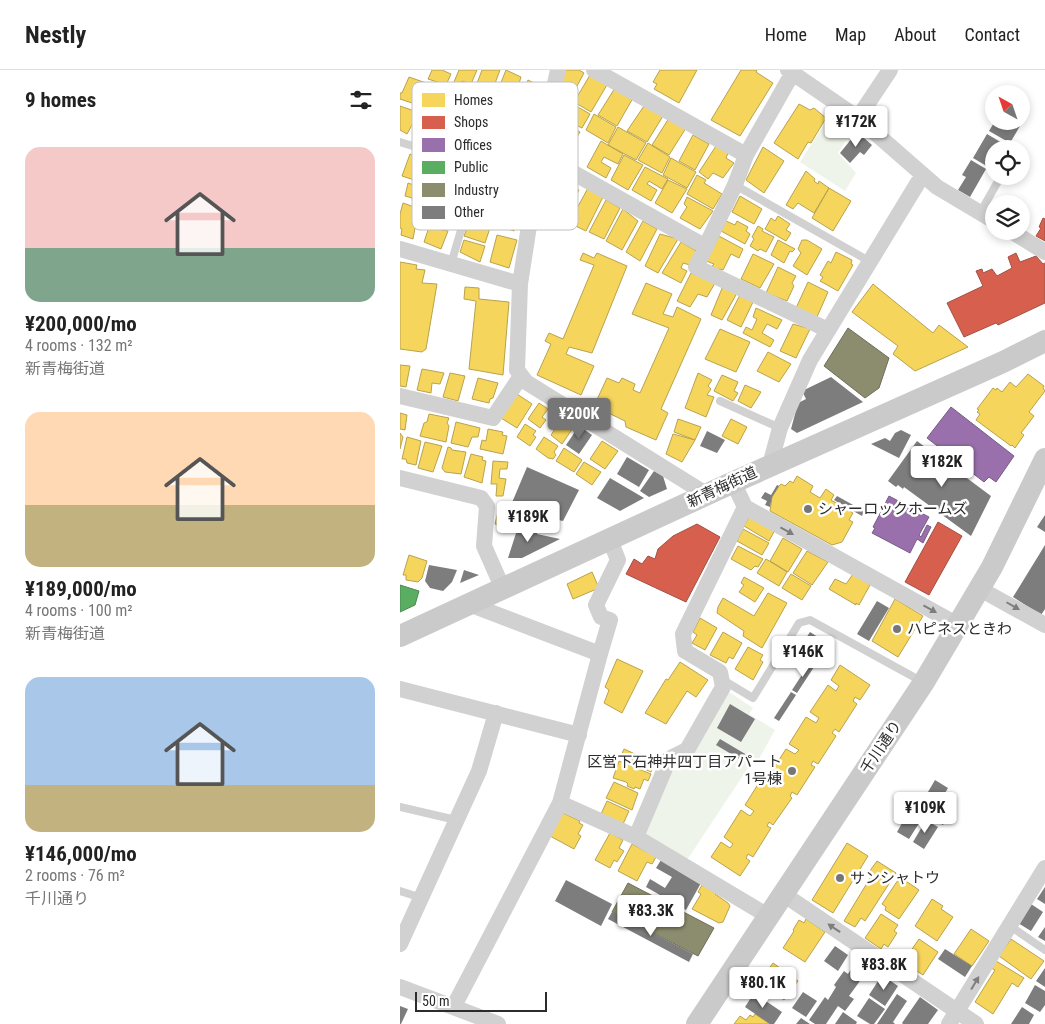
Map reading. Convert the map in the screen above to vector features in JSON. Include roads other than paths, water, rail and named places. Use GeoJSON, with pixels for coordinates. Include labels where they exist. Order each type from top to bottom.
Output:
{"type":"FeatureCollection","features":[{"type":"Feature","properties":{"kind":"main road","name":"新青梅街道"},"geometry":{"type":"LineString","coordinates":[[400,636],[732,482],[1039,348]]}},
{"type":"Feature","properties":{"kind":"main road","name":"千川通り"},"geometry":{"type":"LineString","coordinates":[[697,1024],[924,682],[980,589],[1043,468]]}},
{"type":"Feature","properties":{"kind":"street"},"geometry":{"type":"LineString","coordinates":[[594,70],[746,155]]}},
{"type":"Feature","properties":{"kind":"street"},"geometry":{"type":"LineString","coordinates":[[858,118],[890,70]]}},
{"type":"Feature","properties":{"kind":"street"},"geometry":{"type":"LineString","coordinates":[[828,330],[696,267],[735,185],[746,155],[790,72],[858,118],[922,176],[985,216]]}},
{"type":"Feature","properties":{"kind":"street"},"geometry":{"type":"LineString","coordinates":[[578,175],[706,247]]}},
{"type":"Feature","properties":{"kind":"street"},"geometry":{"type":"LineString","coordinates":[[770,465],[780,428],[810,360],[922,176]]}},
{"type":"Feature","properties":{"kind":"street"},"geometry":{"type":"LineString","coordinates":[[529,230],[520,284],[516,370],[526,382],[706,494]]}},
{"type":"Feature","properties":{"kind":"street"},"geometry":{"type":"LineString","coordinates":[[1026,240],[1045,252]]}},
{"type":"Feature","properties":{"kind":"street"},"geometry":{"type":"LineString","coordinates":[[400,249],[520,284]]}},
{"type":"Feature","properties":{"kind":"street"},"geometry":{"type":"LineString","coordinates":[[400,396],[493,418],[521,376]]}},
{"type":"Feature","properties":{"kind":"street"},"geometry":{"type":"LineString","coordinates":[[400,478],[481,498],[487,506],[484,546],[503,589]]}},
{"type":"Feature","properties":{"kind":"street"},"geometry":{"type":"LineString","coordinates":[[732,482],[745,507],[958,625]]}},
{"type":"Feature","properties":{"kind":"street"},"geometry":{"type":"LineString","coordinates":[[636,837],[669,760],[687,750],[723,687],[720,672],[685,650],[683,634],[745,507]]}},
{"type":"Feature","properties":{"kind":"street"},"geometry":{"type":"LineString","coordinates":[[454,1006],[560,803],[610,620],[601,617],[596,605],[618,560],[610,540]]}},
{"type":"Feature","properties":{"kind":"street"},"geometry":{"type":"LineString","coordinates":[[980,589],[1045,625]]}},
{"type":"Feature","properties":{"kind":"street"},"geometry":{"type":"LineString","coordinates":[[470,604],[600,654]]}},
{"type":"Feature","properties":{"kind":"street"},"geometry":{"type":"LineString","coordinates":[[400,689],[579,735]]}},
{"type":"Feature","properties":{"kind":"street"},"geometry":{"type":"LineString","coordinates":[[400,944],[479,771],[496,713]]}},
{"type":"Feature","properties":{"kind":"street"},"geometry":{"type":"LineString","coordinates":[[560,803],[636,837],[768,916]]}},
{"type":"Feature","properties":{"kind":"street"},"geometry":{"type":"LineString","coordinates":[[954,1018],[1045,868]]}},
{"type":"Feature","properties":{"kind":"street"},"geometry":{"type":"LineString","coordinates":[[783,894],[954,1018],[976,1024]]}},
{"type":"Feature","properties":{"kind":"street"},"geometry":{"type":"LineString","coordinates":[[400,987],[498,1024]]}},
{"type":"Feature","properties":{"kind":"lane"},"geometry":{"type":"LineString","coordinates":[[400,142],[412,146]]}},
{"type":"Feature","properties":{"kind":"lane"},"geometry":{"type":"LineString","coordinates":[[735,185],[869,261]]}},
{"type":"Feature","properties":{"kind":"lane"},"geometry":{"type":"LineString","coordinates":[[451,264],[461,230]]}},
{"type":"Feature","properties":{"kind":"lane"},"geometry":{"type":"LineString","coordinates":[[720,401],[780,428]]}},
{"type":"Feature","properties":{"kind":"lane"},"geometry":{"type":"LineString","coordinates":[[721,679],[753,698],[799,623],[810,620],[924,682]]}},
{"type":"Feature","properties":{"kind":"lane"},"geometry":{"type":"LineString","coordinates":[[400,806],[456,820]]}},
{"type":"Feature","properties":{"kind":"lane"},"geometry":{"type":"LineString","coordinates":[[400,891],[422,898]]}},
{"type":"Feature","properties":{"kind":"lane"},"geometry":{"type":"LineString","coordinates":[[1010,926],[1045,950]]}},
{"type":"Feature","properties":{"kind":"place","name":"シャーロックホームズ"},"geometry":{"type":"Point","coordinates":[808,509]}},
{"type":"Feature","properties":{"kind":"place","name":"ハピネスときわ"},"geometry":{"type":"Point","coordinates":[897,629]}},
{"type":"Feature","properties":{"kind":"place","name":"区営下石神井四丁目アパート 1号棟"},"geometry":{"type":"Point","coordinates":[792,771]}},
{"type":"Feature","properties":{"kind":"place","name":"サンシャトウ"},"geometry":{"type":"Point","coordinates":[840,878]}}]}
